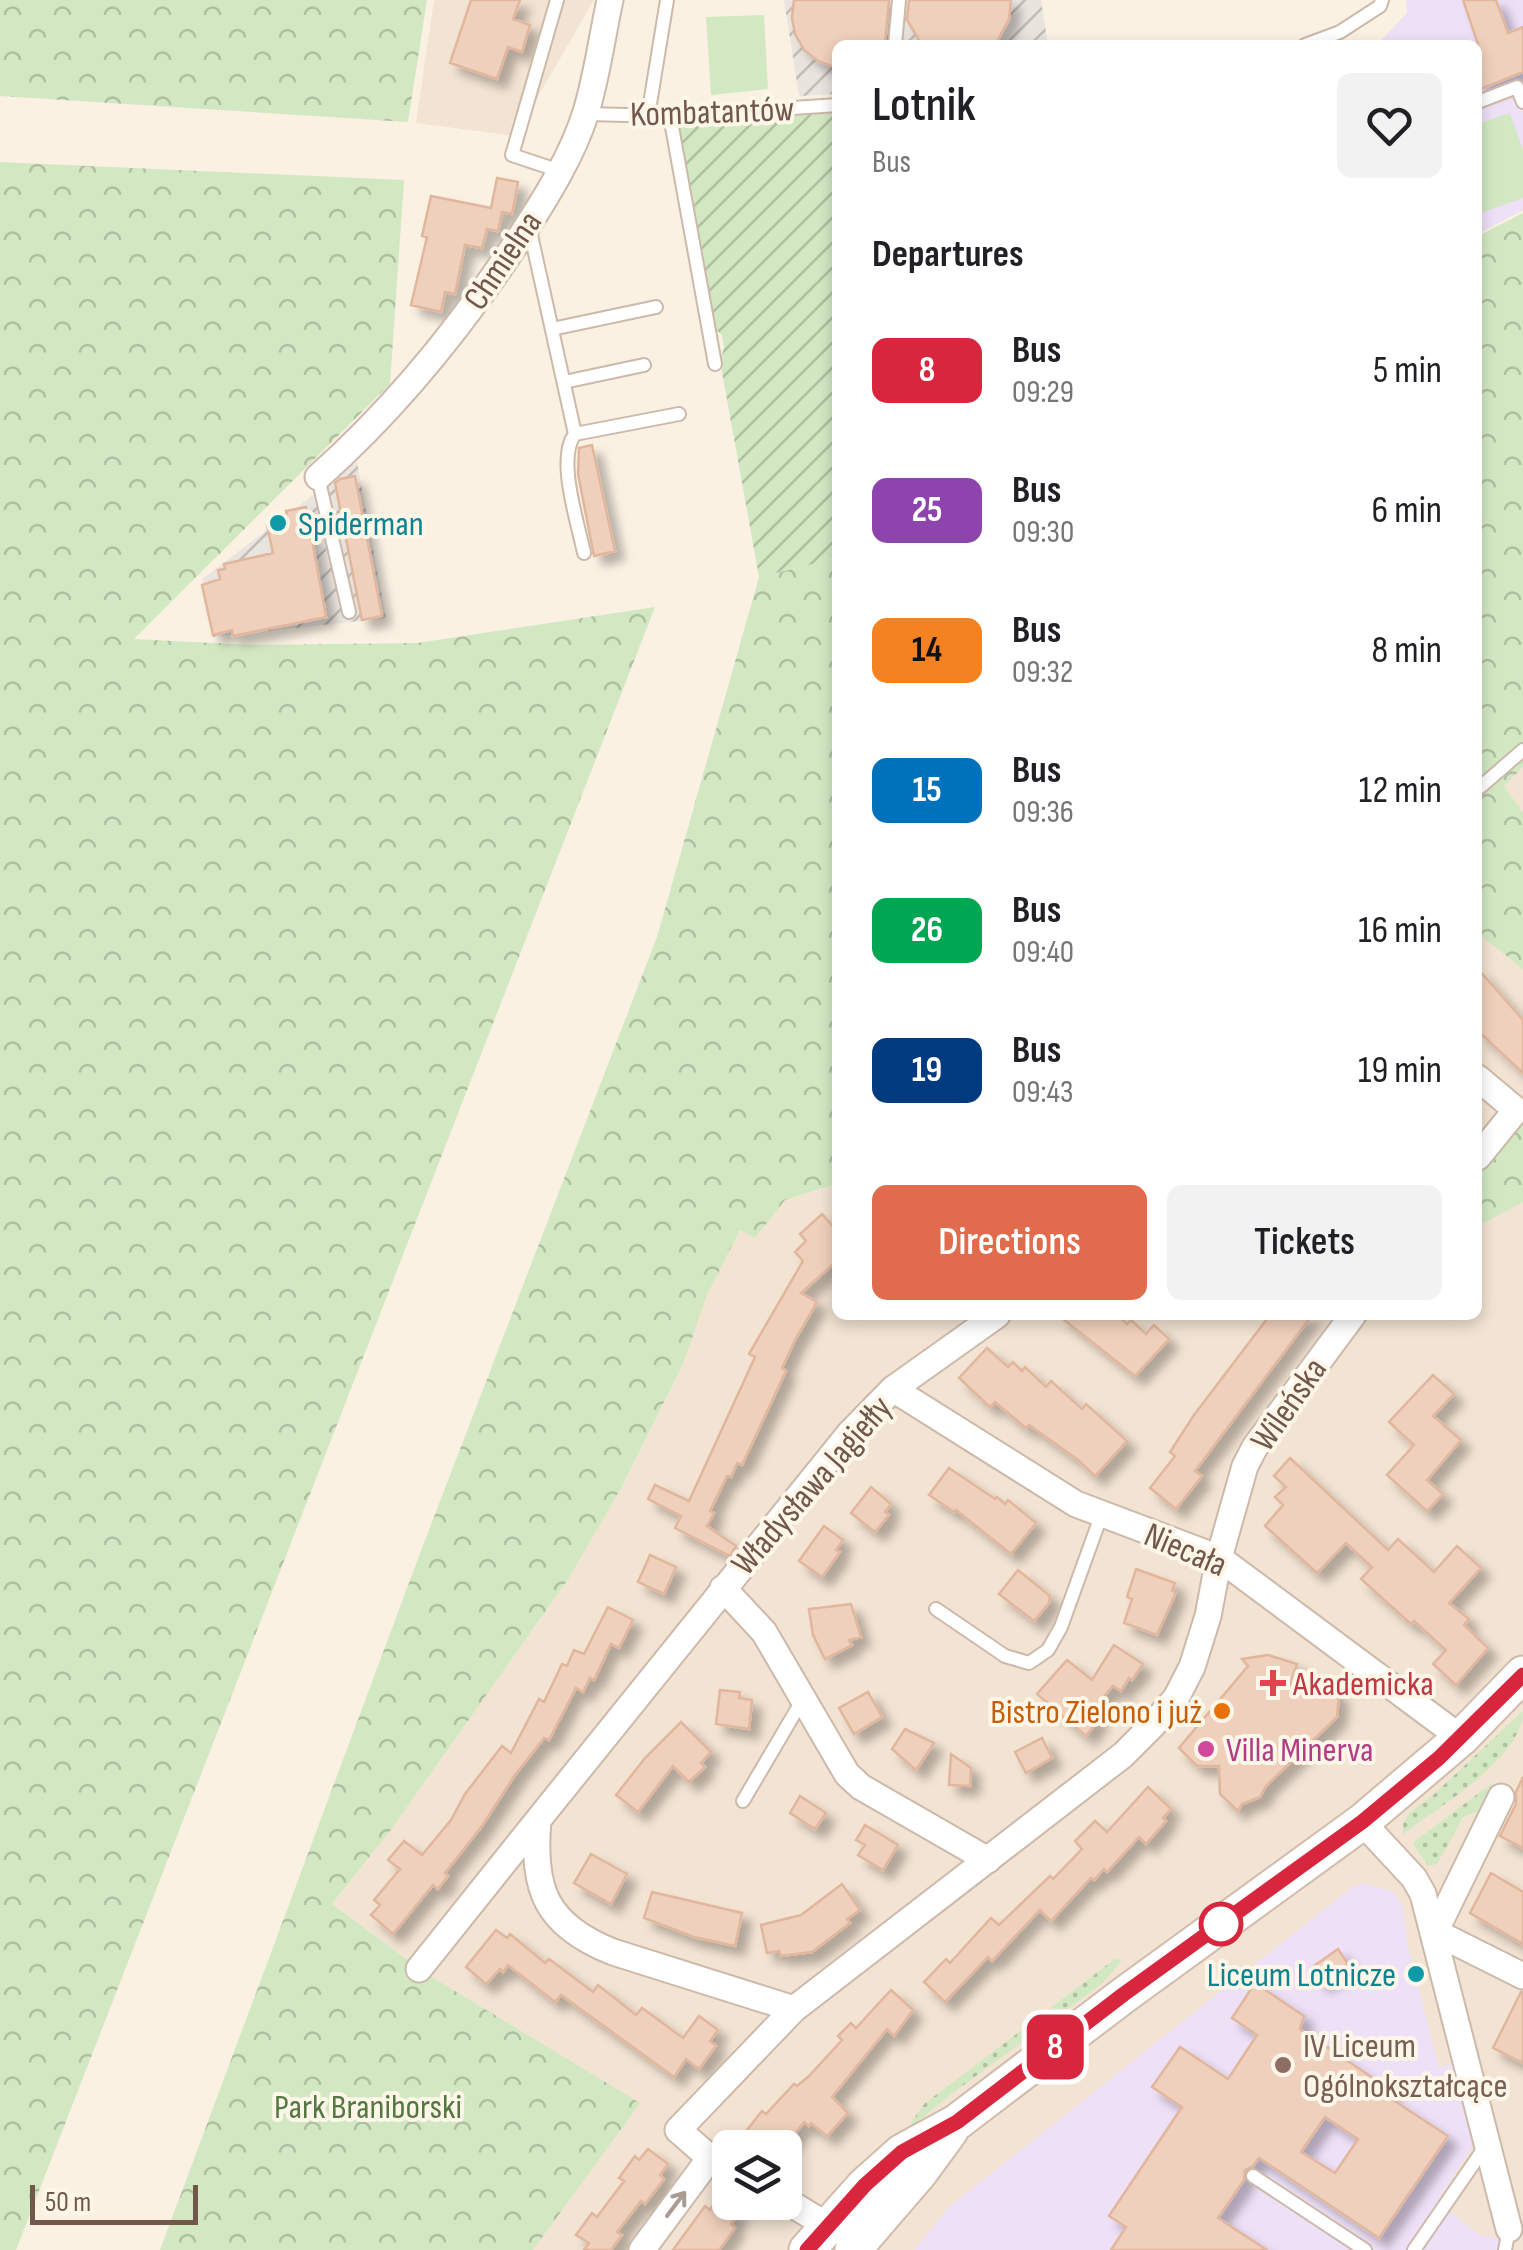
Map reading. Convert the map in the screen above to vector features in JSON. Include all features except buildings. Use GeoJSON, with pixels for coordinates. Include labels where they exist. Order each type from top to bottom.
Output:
{"type":"FeatureCollection","features":[{"type":"Feature","properties":{"kind":"street","name":"Chmielna"},"geometry":{"type":"LineString","coordinates":[[318,477],[352,447],[483,293],[560,172],[586,114],[610,0]]}},
{"type":"Feature","properties":{"kind":"street"},"geometry":{"type":"LineString","coordinates":[[1482,1081],[1516,1110],[1482,1153]]}},
{"type":"Feature","properties":{"kind":"street","name":"Władysława Jagiełły"},"geometry":{"type":"LineString","coordinates":[[419,1968],[848,1434],[892,1389],[990,1320]]}},
{"type":"Feature","properties":{"kind":"street","name":"Wileńska"},"geometry":{"type":"LineString","coordinates":[[1219,1558],[1245,1466],[1255,1446],[1349,1320]]}},
{"type":"Feature","properties":{"kind":"street","name":"Niecała"},"geometry":{"type":"LineString","coordinates":[[892,1389],[1076,1504],[1219,1558],[1461,1738]]}},
{"type":"Feature","properties":{"kind":"street"},"geometry":{"type":"LineString","coordinates":[[712,2158],[678,2130],[794,2008],[1123,1755],[1176,1698],[1192,1667],[1208,1616],[1219,1558]]}},
{"type":"Feature","properties":{"kind":"street","name":"Władysława Jagiełły"},"geometry":{"type":"LineString","coordinates":[[723,1588],[764,1632],[847,1774],[861,1787],[988,1860]]}},
{"type":"Feature","properties":{"kind":"street"},"geometry":{"type":"LineString","coordinates":[[823,2242],[902,2152],[957,2122],[1124,1994],[1362,1822],[1461,1738],[1523,1674]]}},
{"type":"Feature","properties":{"kind":"street"},"geometry":{"type":"LineString","coordinates":[[1434,1932],[1501,1797]]}},
{"type":"Feature","properties":{"kind":"street"},"geometry":{"type":"LineString","coordinates":[[538,1820],[538,1883],[551,1908],[569,1928],[590,1943],[614,1952],[794,2008]]}},
{"type":"Feature","properties":{"kind":"street"},"geometry":{"type":"LineString","coordinates":[[1362,1822],[1424,1894],[1488,2142],[1507,2240]]}},
{"type":"Feature","properties":{"kind":"street"},"geometry":{"type":"LineString","coordinates":[[1434,1932],[1523,1976]]}},
{"type":"Feature","properties":{"kind":"street"},"geometry":{"type":"LineString","coordinates":[[852,2250],[920,2172],[957,2122]]}},
{"type":"Feature","properties":{"kind":"street"},"geometry":{"type":"LineString","coordinates":[[642,2250],[712,2173]]}},
{"type":"Feature","properties":{"kind":"street"},"geometry":{"type":"LineString","coordinates":[[823,2242],[884,2213]]}},
{"type":"Feature","properties":{"kind":"street"},"geometry":{"type":"LineString","coordinates":[[802,2219],[823,2242]]}},
{"type":"Feature","properties":{"kind":"lane"},"geometry":{"type":"LineString","coordinates":[[558,0],[512,156],[560,172]]}},
{"type":"Feature","properties":{"kind":"lane"},"geometry":{"type":"LineString","coordinates":[[648,116],[667,0]]}},
{"type":"Feature","properties":{"kind":"lane"},"geometry":{"type":"LineString","coordinates":[[895,40],[899,0]]}},
{"type":"Feature","properties":{"kind":"lane"},"geometry":{"type":"LineString","coordinates":[[1318,40],[1340,32],[1380,6],[1382,0]]}},
{"type":"Feature","properties":{"kind":"lane"},"geometry":{"type":"LineString","coordinates":[[1482,100],[1517,87],[1523,102]]}},
{"type":"Feature","properties":{"kind":"lane","name":"Kombatantów"},"geometry":{"type":"LineString","coordinates":[[586,114],[670,116],[832,105]]}},
{"type":"Feature","properties":{"kind":"lane"},"geometry":{"type":"LineString","coordinates":[[670,116],[715,364]]}},
{"type":"Feature","properties":{"kind":"lane"},"geometry":{"type":"LineString","coordinates":[[528,224],[575,434]]}},
{"type":"Feature","properties":{"kind":"lane"},"geometry":{"type":"LineString","coordinates":[[552,329],[656,307]]}},
{"type":"Feature","properties":{"kind":"lane"},"geometry":{"type":"LineString","coordinates":[[564,382],[644,365]]}},
{"type":"Feature","properties":{"kind":"lane"},"geometry":{"type":"LineString","coordinates":[[584,553],[567,468],[568,444],[575,434],[679,414]]}},
{"type":"Feature","properties":{"kind":"lane"},"geometry":{"type":"LineString","coordinates":[[318,477],[350,612]]}},
{"type":"Feature","properties":{"kind":"lane"},"geometry":{"type":"LineString","coordinates":[[1482,786],[1523,750]]}},
{"type":"Feature","properties":{"kind":"lane"},"geometry":{"type":"LineString","coordinates":[[936,1609],[1004,1656],[1028,1663],[1048,1650],[1061,1627],[1101,1516]]}},
{"type":"Feature","properties":{"kind":"lane"},"geometry":{"type":"LineString","coordinates":[[743,1801],[803,1699]]}},
{"type":"Feature","properties":{"kind":"lane"},"geometry":{"type":"LineString","coordinates":[[1414,2250],[1488,2142]]}},
{"type":"Feature","properties":{"kind":"lane"},"geometry":{"type":"LineString","coordinates":[[1253,2176],[1365,2250]]}},
{"type":"Feature","properties":{"kind":"shaded area"},"geometry":{"type":"Polygon","coordinates":[[[434,0],[594,0],[515,136],[416,123],[434,0]]]}},
{"type":"Feature","properties":{"kind":"shaded area"},"geometry":{"type":"Polygon","coordinates":[[[784,0],[1041,0],[1047,40],[832,40],[832,94],[799,96],[784,0]]]}},
{"type":"Feature","properties":{"kind":"shaded area"},"geometry":{"type":"Polygon","coordinates":[[[1406,0],[1523,0],[1523,210],[1482,232],[1482,40],[1382,40],[1407,13],[1406,0]]]}},
{"type":"Feature","properties":{"kind":"shaded area"},"geometry":{"type":"Polygon","coordinates":[[[357,462],[386,618],[213,637],[202,579],[357,462]]]}},
{"type":"Feature","properties":{"kind":"shaded area"},"geometry":{"type":"Polygon","coordinates":[[[1523,742],[1523,2250],[533,2250],[639,2103],[427,1974],[332,1904],[390,1831],[569,1578],[621,1488],[683,1364],[707,1295],[740,1230],[755,1238],[785,1200],[832,1186],[832,1320],[1482,1320],[1482,792],[1523,742]]]}},
{"type":"Feature","properties":{"kind":"shaded area","name":"IV Liceum Ogólnokształcące"},"geometry":{"type":"Polygon","coordinates":[[[1363,1883],[1392,1891],[1399,1900],[1439,2067],[1455,2063],[1472,2125],[1473,2146],[1437,2202],[1482,2236],[1501,2239],[1497,2250],[914,2250],[950,2206],[1351,1888],[1363,1883]]]}},
{"type":"Feature","properties":{"kind":"green space"},"geometry":{"type":"Polygon","coordinates":[[[0,0],[427,0],[408,122],[0,96],[0,0]]]}},
{"type":"Feature","properties":{"kind":"green space"},"geometry":{"type":"Polygon","coordinates":[[[764,15],[768,89],[711,95],[706,17],[764,15]]]}},
{"type":"Feature","properties":{"kind":"green space"},"geometry":{"type":"Polygon","coordinates":[[[832,112],[832,559],[759,577],[720,361],[722,335],[714,328],[678,125],[832,112]]]}},
{"type":"Feature","properties":{"kind":"green space"},"geometry":{"type":"Polygon","coordinates":[[[1510,113],[1523,150],[1523,198],[1482,213],[1482,123],[1510,113]]]}},
{"type":"Feature","properties":{"kind":"green space"},"geometry":{"type":"Polygon","coordinates":[[[0,162],[404,180],[390,384],[134,639],[253,645],[417,643],[655,607],[16,2250],[0,2250],[0,162]]]}},
{"type":"Feature","properties":{"kind":"green space"},"geometry":{"type":"Polygon","coordinates":[[[1523,213],[1523,767],[1504,786],[1523,813],[1523,969],[1482,936],[1482,234],[1523,213]]]}},
{"type":"Feature","properties":{"kind":"green space","name":"Park Braniborski"},"geometry":{"type":"Polygon","coordinates":[[[832,559],[832,1186],[785,1200],[755,1238],[740,1230],[707,1295],[683,1364],[621,1488],[569,1578],[390,1831],[332,1904],[427,1974],[640,2103],[533,2250],[160,2250],[422,1548],[657,937],[759,577],[832,559]]]}},
{"type":"Feature","properties":{"kind":"green space"},"geometry":{"type":"Polygon","coordinates":[[[1523,1124],[1523,1202],[1482,1224],[1482,1157],[1523,1124]]]}},
{"type":"Feature","properties":{"kind":"green space"},"geometry":{"type":"Polygon","coordinates":[[[1523,1711],[1519,1729],[1494,1764],[1403,1834],[1403,1823],[1409,1813],[1523,1711]]]}},
{"type":"Feature","properties":{"kind":"green space"},"geometry":{"type":"Polygon","coordinates":[[[1491,1784],[1497,1787],[1483,1809],[1463,1817],[1437,1864],[1428,1866],[1413,1844],[1415,1841],[1491,1784]]]}},
{"type":"Feature","properties":{"kind":"green space"},"geometry":{"type":"Polygon","coordinates":[[[1115,1959],[1122,1960],[1103,1983],[904,2133],[924,2104],[1115,1959]]]}},
{"type":"Feature","properties":{"kind":"bus line","name":"8"},"geometry":{"type":"LineString","coordinates":[[807,2250],[826,2225],[902,2152],[957,2122],[1124,1994],[1362,1822],[1439,1758],[1523,1675]]}},
{"type":"Feature","properties":{"kind":"place","name":"Spiderman"},"geometry":{"type":"Point","coordinates":[278,523]}},
{"type":"Feature","properties":{"kind":"place","name":"Akademicka"},"geometry":{"type":"Point","coordinates":[1273,1683]}},
{"type":"Feature","properties":{"kind":"place","name":"Bistro Zielono i już"},"geometry":{"type":"Point","coordinates":[1222,1711]}},
{"type":"Feature","properties":{"kind":"place","name":"Villa Minerva"},"geometry":{"type":"Point","coordinates":[1206,1749]}},
{"type":"Feature","properties":{"kind":"place","name":"Liceum Lotnicze"},"geometry":{"type":"Point","coordinates":[1416,1974]}},
{"type":"Feature","properties":{"kind":"place","name":"IV Liceum Ogólnokształcące"},"geometry":{"type":"Point","coordinates":[1283,2065]}}]}
